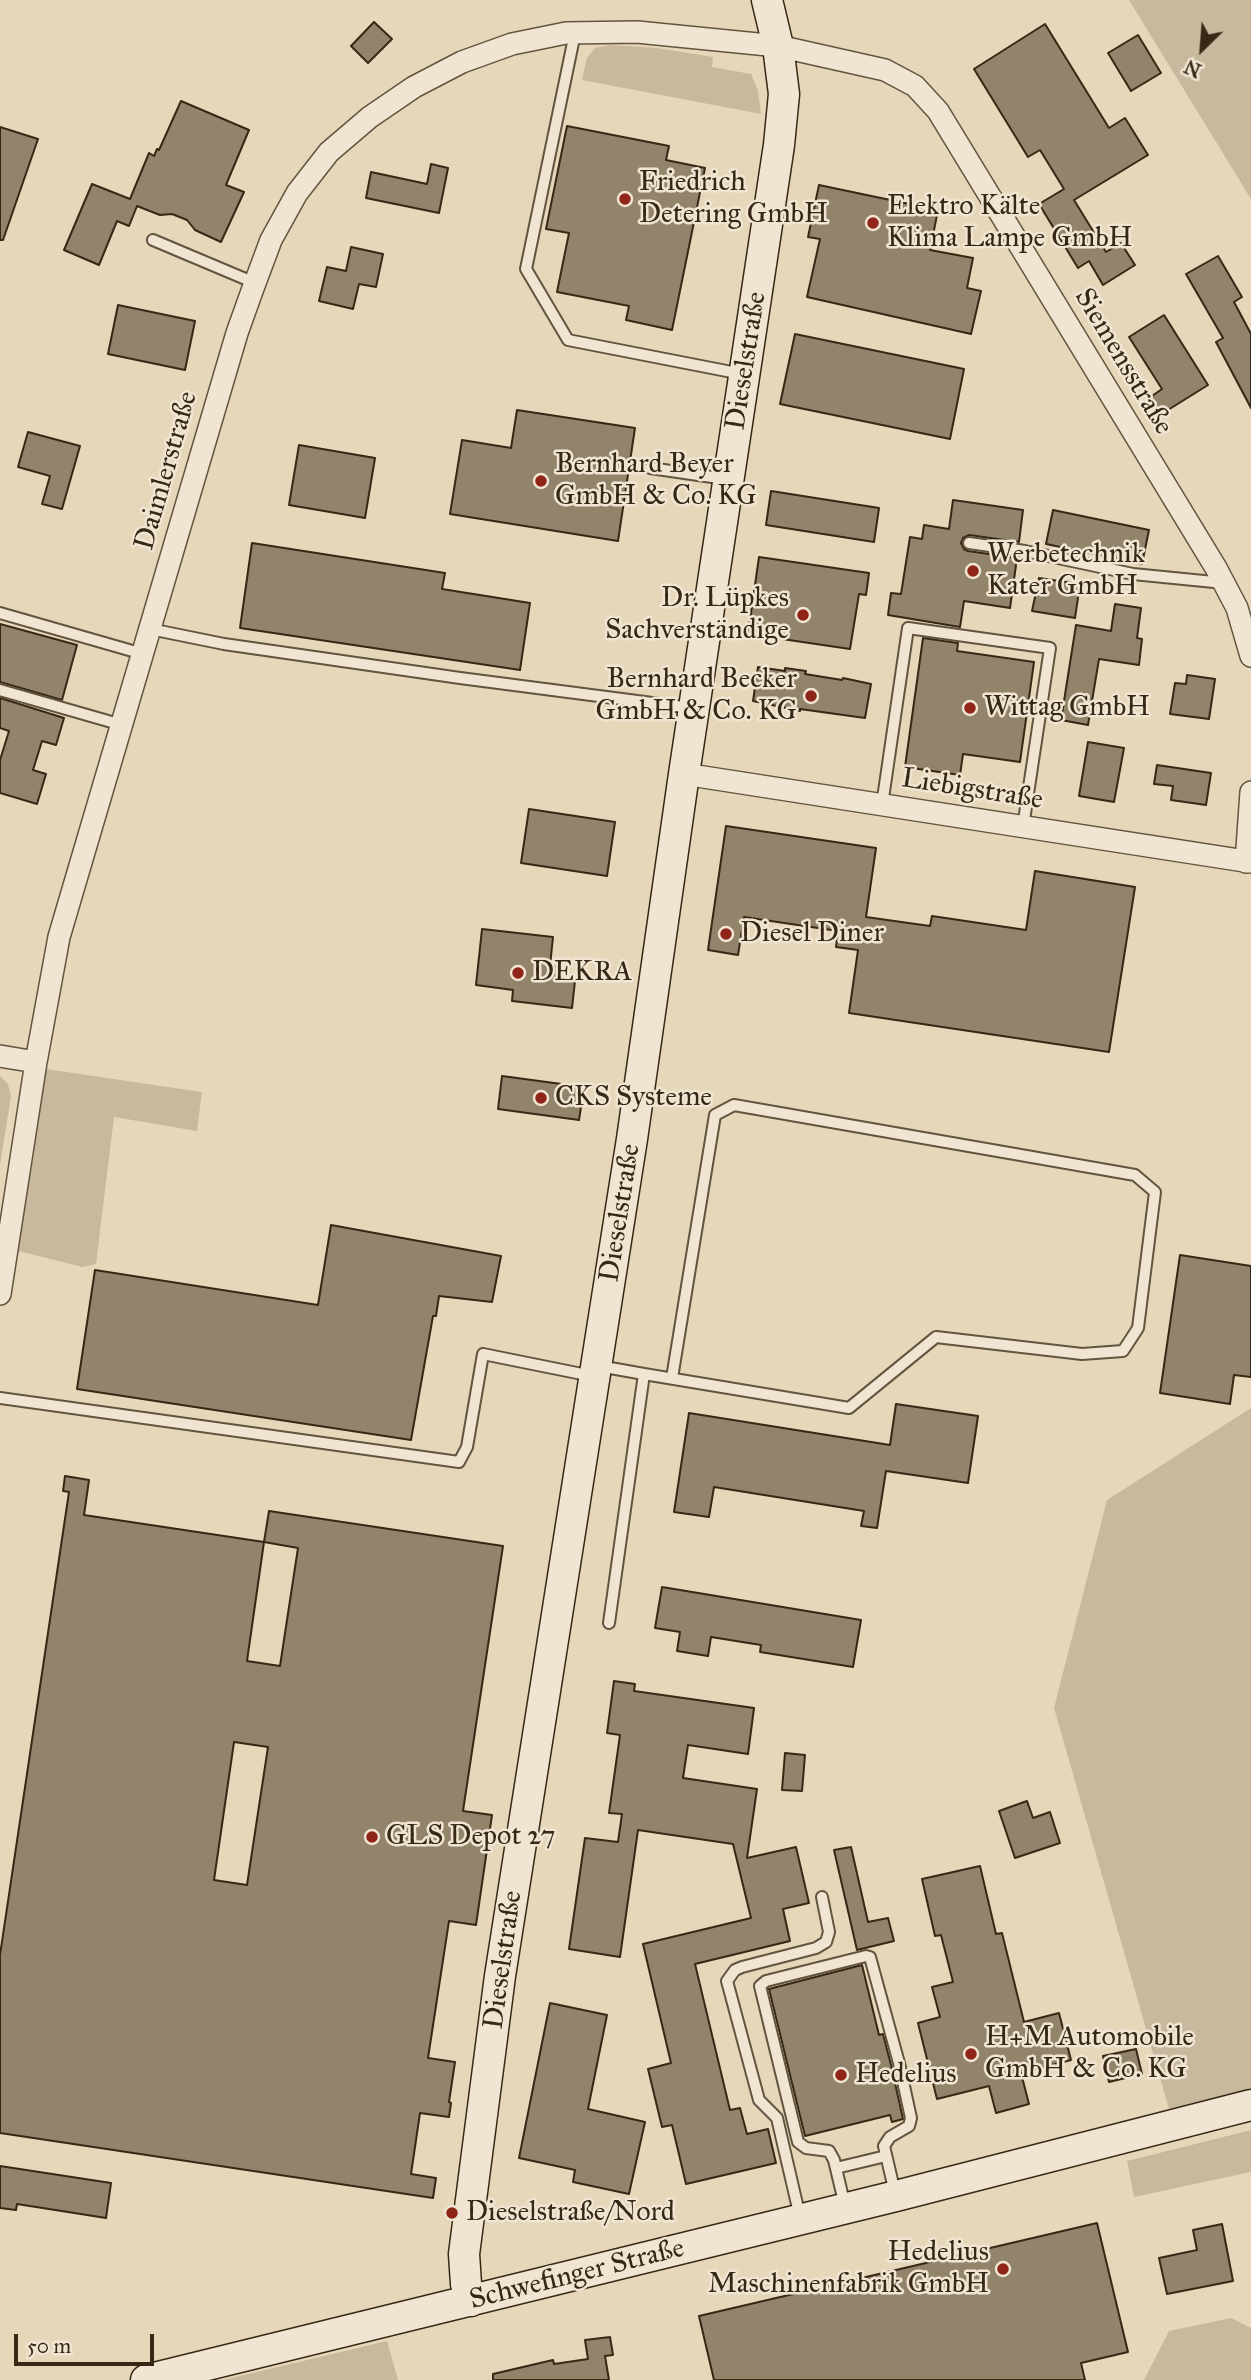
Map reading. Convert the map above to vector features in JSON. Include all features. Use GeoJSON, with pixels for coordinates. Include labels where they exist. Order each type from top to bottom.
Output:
{"type":"FeatureCollection","features":[{"type":"Feature","properties":{"kind":"street","name":"Dieselstraße"},"geometry":{"type":"LineString","coordinates":[[471,2301],[466,2284],[464,2254],[500,1976],[632,1139],[779,145],[784,94],[778,46],[767,0]]}},
{"type":"Feature","properties":{"kind":"street","name":"Daimlerstraße"},"geometry":{"type":"LineString","coordinates":[[0,1294],[36,1062],[59,937],[237,333],[271,240],[297,193],[329,152],[370,117],[414,87],[462,62],[512,44],[575,33],[637,32],[778,46]]}},
{"type":"Feature","properties":{"kind":"street","name":"Siemensstraße"},"geometry":{"type":"LineString","coordinates":[[778,46],[885,70],[915,86],[938,111],[1224,583],[1237,608],[1251,656]]}},
{"type":"Feature","properties":{"kind":"street","name":"Liebigstraße"},"geometry":{"type":"LineString","coordinates":[[684,774],[1249,862]]}},
{"type":"Feature","properties":{"kind":"street"},"geometry":{"type":"LineString","coordinates":[[1249,862],[1251,792]]}},
{"type":"Feature","properties":{"kind":"street"},"geometry":{"type":"LineString","coordinates":[[0,1056],[36,1062]]}},
{"type":"Feature","properties":{"kind":"street","name":"Schwefinger Straße"},"geometry":{"type":"LineString","coordinates":[[146,2380],[896,2196],[1251,2105]]}},
{"type":"Feature","properties":{"kind":"lane"},"geometry":{"type":"LineString","coordinates":[[575,33],[526,270],[568,341],[745,374]]}},
{"type":"Feature","properties":{"kind":"lane"},"geometry":{"type":"LineString","coordinates":[[153,240],[255,283]]}},
{"type":"Feature","properties":{"kind":"lane"},"geometry":{"type":"LineString","coordinates":[[650,468],[729,479]]}},
{"type":"Feature","properties":{"kind":"lane"},"geometry":{"type":"LineString","coordinates":[[969,543],[1025,551],[1133,574],[1224,583]]}},
{"type":"Feature","properties":{"kind":"lane"},"geometry":{"type":"LineString","coordinates":[[0,613],[143,654]]}},
{"type":"Feature","properties":{"kind":"lane"},"geometry":{"type":"LineString","coordinates":[[882,805],[908,628],[1050,648],[1023,827]]}},
{"type":"Feature","properties":{"kind":"lane"},"geometry":{"type":"LineString","coordinates":[[150,629],[225,644],[694,709]]}},
{"type":"Feature","properties":{"kind":"lane"},"geometry":{"type":"LineString","coordinates":[[0,690],[122,724]]}},
{"type":"Feature","properties":{"kind":"lane"},"geometry":{"type":"LineString","coordinates":[[0,1398],[459,1462],[467,1447],[483,1354],[596,1371],[672,1378],[849,1408],[936,1337],[1082,1354],[1123,1351],[1138,1328],[1154,1192],[1135,1175],[734,1105],[715,1115],[672,1378]]}},
{"type":"Feature","properties":{"kind":"lane"},"geometry":{"type":"LineString","coordinates":[[609,1623],[644,1374]]}},
{"type":"Feature","properties":{"kind":"lane"},"geometry":{"type":"LineString","coordinates":[[800,2219],[777,2118],[759,2100],[727,1981],[735,1970],[742,1967],[816,1948],[827,1942],[829,1932],[822,1897]]}},
{"type":"Feature","properties":{"kind":"lane"},"geometry":{"type":"LineString","coordinates":[[845,2208],[836,2168],[828,2151],[806,2148],[798,2142],[760,1986],[766,1981],[866,1956],[870,1957],[911,2118],[909,2126],[890,2137],[884,2146],[896,2196]]}},
{"type":"Feature","properties":{"kind":"lane"},"geometry":{"type":"LineString","coordinates":[[836,2168],[886,2156]]}},
{"type":"Feature","properties":{"kind":"shaded area"},"geometry":{"type":"Polygon","coordinates":[[[1129,0],[1251,0],[1251,199],[1129,0]]]}},
{"type":"Feature","properties":{"kind":"shaded area"},"geometry":{"type":"Polygon","coordinates":[[[610,45],[657,48],[713,57],[712,67],[751,74],[758,90],[761,114],[582,80],[587,58],[595,48],[610,45]]]}},
{"type":"Feature","properties":{"kind":"shaded area"},"geometry":{"type":"Polygon","coordinates":[[[46,1069],[202,1092],[197,1131],[114,1117],[96,1264],[82,1267],[18,1251],[46,1069]]]}},
{"type":"Feature","properties":{"kind":"shaded area"},"geometry":{"type":"Polygon","coordinates":[[[0,1076],[8,1084],[11,1096],[0,1165],[0,1076]]]}},
{"type":"Feature","properties":{"kind":"shaded area"},"geometry":{"type":"Polygon","coordinates":[[[1251,1408],[1251,2095],[1171,2116],[1054,1708],[1107,1500],[1251,1408]]]}},
{"type":"Feature","properties":{"kind":"shaded area"},"geometry":{"type":"Polygon","coordinates":[[[1251,2130],[1251,2172],[1134,2197],[1127,2161],[1251,2130]]]}},
{"type":"Feature","properties":{"kind":"shaded area"},"geometry":{"type":"Polygon","coordinates":[[[1231,2318],[1251,2328],[1251,2380],[1144,2380],[1169,2331],[1231,2318]]]}},
{"type":"Feature","properties":{"kind":"shaded area"},"geometry":{"type":"Polygon","coordinates":[[[387,2341],[398,2380],[223,2380],[387,2341]]]}},
{"type":"Feature","properties":{"kind":"building"},"geometry":{"type":"Polygon","coordinates":[[[374,22],[392,39],[368,63],[351,46],[374,22]]]}},
{"type":"Feature","properties":{"kind":"building"},"geometry":{"type":"Polygon","coordinates":[[[1045,24],[1109,128],[1125,118],[1148,155],[1074,200],[1106,252],[1121,243],[1135,265],[1103,285],[1089,261],[1078,268],[1039,204],[1064,189],[1040,150],[1028,157],[974,69],[1045,24]]]}},
{"type":"Feature","properties":{"kind":"building"},"geometry":{"type":"Polygon","coordinates":[[[1138,35],[1161,73],[1131,91],[1108,53],[1138,35]]]}},
{"type":"Feature","properties":{"kind":"building"},"geometry":{"type":"Polygon","coordinates":[[[181,101],[249,130],[226,185],[244,192],[221,242],[195,230],[187,220],[172,214],[160,215],[137,206],[129,226],[117,221],[99,265],[64,250],[92,184],[130,199],[149,153],[154,156],[157,149],[159,150],[181,101]]]}},
{"type":"Feature","properties":{"kind":"building","name":"Friedrich Detering GmbH"},"geometry":{"type":"Polygon","coordinates":[[[567,126],[669,146],[666,160],[705,168],[672,330],[626,320],[629,306],[557,292],[569,233],[546,229],[567,126]]]}},
{"type":"Feature","properties":{"kind":"building"},"geometry":{"type":"Polygon","coordinates":[[[0,127],[38,139],[3,240],[0,240],[0,127]]]}},
{"type":"Feature","properties":{"kind":"building"},"geometry":{"type":"Polygon","coordinates":[[[431,164],[448,168],[439,213],[366,198],[371,172],[427,184],[431,164]]]}},
{"type":"Feature","properties":{"kind":"building"},"geometry":{"type":"Polygon","coordinates":[[[819,185],[938,210],[930,250],[973,258],[967,288],[981,291],[971,334],[807,297],[820,239],[808,237],[819,185]]]}},
{"type":"Feature","properties":{"kind":"building"},"geometry":{"type":"Polygon","coordinates":[[[351,247],[383,254],[376,287],[359,284],[353,309],[319,301],[327,267],[346,271],[351,247]]]}},
{"type":"Feature","properties":{"kind":"building"},"geometry":{"type":"Polygon","coordinates":[[[1218,256],[1242,297],[1234,302],[1251,334],[1251,408],[1216,342],[1223,338],[1186,274],[1218,256]]]}},
{"type":"Feature","properties":{"kind":"building"},"geometry":{"type":"Polygon","coordinates":[[[118,305],[195,321],[185,370],[108,354],[118,305]]]}},
{"type":"Feature","properties":{"kind":"building"},"geometry":{"type":"Polygon","coordinates":[[[1164,315],[1208,385],[1160,415],[1149,398],[1162,389],[1129,337],[1164,315]]]}},
{"type":"Feature","properties":{"kind":"building"},"geometry":{"type":"Polygon","coordinates":[[[795,334],[964,369],[950,439],[780,404],[795,334]]]}},
{"type":"Feature","properties":{"kind":"building","name":"Bernhard Beyer GmbH & Co. KG"},"geometry":{"type":"Polygon","coordinates":[[[517,410],[635,428],[618,541],[450,514],[462,440],[511,448],[517,410]]]}},
{"type":"Feature","properties":{"kind":"building"},"geometry":{"type":"Polygon","coordinates":[[[28,432],[80,446],[62,509],[42,504],[50,476],[18,467],[28,432]]]}},
{"type":"Feature","properties":{"kind":"building"},"geometry":{"type":"Polygon","coordinates":[[[299,445],[375,458],[365,518],[289,505],[299,445]]]}},
{"type":"Feature","properties":{"kind":"building"},"geometry":{"type":"Polygon","coordinates":[[[771,491],[879,508],[874,542],[766,525],[771,491]]]}},
{"type":"Feature","properties":{"kind":"building","name":"Werbetechnik Kater GmbH"},"geometry":{"type":"Polygon","coordinates":[[[953,500],[1023,510],[1019,542],[969,535],[963,538],[961,543],[968,551],[1017,558],[1010,608],[964,601],[960,627],[888,615],[891,593],[901,594],[910,537],[922,539],[924,525],[949,529],[953,500]]]}},
{"type":"Feature","properties":{"kind":"building"},"geometry":{"type":"Polygon","coordinates":[[[1053,510],[1149,530],[1142,564],[1046,544],[1053,510]]]}},
{"type":"Feature","properties":{"kind":"building"},"geometry":{"type":"Polygon","coordinates":[[[252,543],[445,573],[442,589],[530,603],[520,670],[240,628],[252,543]]]}},
{"type":"Feature","properties":{"kind":"building","name":"Dr. Lüpkes Sachverständige"},"geometry":{"type":"Polygon","coordinates":[[[759,557],[869,573],[866,595],[859,594],[850,649],[748,634],[759,557]]]}},
{"type":"Feature","properties":{"kind":"building"},"geometry":{"type":"Polygon","coordinates":[[[1039,578],[1080,584],[1075,618],[1032,611],[1039,578]]]}},
{"type":"Feature","properties":{"kind":"building"},"geometry":{"type":"Polygon","coordinates":[[[1115,604],[1141,608],[1137,638],[1142,639],[1139,665],[1099,659],[1088,725],[1061,720],[1076,625],[1111,631],[1115,604]]]}},
{"type":"Feature","properties":{"kind":"building"},"geometry":{"type":"Polygon","coordinates":[[[0,624],[77,645],[62,700],[0,682],[0,624]]]}},
{"type":"Feature","properties":{"kind":"building","name":"Wittag GmbH"},"geometry":{"type":"Polygon","coordinates":[[[923,638],[958,643],[957,651],[1034,662],[1020,762],[963,754],[960,775],[905,767],[923,638]]]}},
{"type":"Feature","properties":{"kind":"building","name":"Bernhard Becker GmbH & Co. KG"},"geometry":{"type":"Polygon","coordinates":[[[758,667],[806,671],[805,674],[871,684],[865,718],[800,711],[753,701],[758,667]]]}},
{"type":"Feature","properties":{"kind":"building"},"geometry":{"type":"Polygon","coordinates":[[[1187,675],[1215,679],[1209,719],[1170,714],[1175,683],[1186,684],[1187,675]]]}},
{"type":"Feature","properties":{"kind":"building"},"geometry":{"type":"Polygon","coordinates":[[[0,698],[64,718],[56,745],[42,741],[33,770],[46,774],[37,804],[0,793],[0,760],[9,731],[0,728],[0,698]]]}},
{"type":"Feature","properties":{"kind":"building"},"geometry":{"type":"Polygon","coordinates":[[[1088,742],[1124,748],[1114,802],[1079,796],[1088,742]]]}},
{"type":"Feature","properties":{"kind":"building"},"geometry":{"type":"Polygon","coordinates":[[[1157,765],[1211,773],[1206,805],[1171,800],[1173,786],[1154,784],[1157,765]]]}},
{"type":"Feature","properties":{"kind":"building"},"geometry":{"type":"Polygon","coordinates":[[[529,809],[615,822],[607,876],[521,863],[529,809]]]}},
{"type":"Feature","properties":{"kind":"building"},"geometry":{"type":"Polygon","coordinates":[[[726,826],[876,848],[866,917],[930,926],[932,916],[1026,930],[1035,871],[1135,887],[1109,1052],[849,1013],[858,950],[836,947],[838,931],[744,917],[738,955],[708,950],[726,826]]]}},
{"type":"Feature","properties":{"kind":"building","name":"DEKRA"},"geometry":{"type":"Polygon","coordinates":[[[482,929],[553,937],[550,966],[559,967],[558,979],[575,981],[572,1008],[512,1001],[513,990],[476,985],[482,929]]]}},
{"type":"Feature","properties":{"kind":"building","name":"CKS Systeme"},"geometry":{"type":"Polygon","coordinates":[[[502,1076],[584,1087],[579,1120],[498,1109],[502,1076]]]}},
{"type":"Feature","properties":{"kind":"building"},"geometry":{"type":"Polygon","coordinates":[[[331,1225],[501,1256],[492,1302],[439,1296],[411,1440],[77,1389],[95,1270],[318,1305],[331,1225]]]}},
{"type":"Feature","properties":{"kind":"building"},"geometry":{"type":"Polygon","coordinates":[[[1180,1255],[1251,1266],[1251,1377],[1234,1375],[1230,1404],[1160,1393],[1180,1255]]]}},
{"type":"Feature","properties":{"kind":"building"},"geometry":{"type":"Polygon","coordinates":[[[896,1404],[978,1416],[968,1483],[886,1471],[877,1528],[861,1526],[864,1511],[714,1487],[709,1517],[674,1512],[689,1413],[890,1445],[896,1404]]]}},
{"type":"Feature","properties":{"kind":"building","name":"GLS Depot 27"},"geometry":{"type":"Polygon","coordinates":[[[65,1476],[89,1480],[84,1515],[264,1542],[269,1511],[503,1546],[463,1811],[492,1815],[476,1925],[449,1921],[428,2058],[455,2062],[449,2117],[420,2113],[411,2174],[436,2178],[433,2198],[0,2133],[0,1955],[69,1492],[63,1491],[65,1476]],[[264,1542],[247,1661],[280,1666],[298,1548],[264,1542]],[[234,1742],[214,1880],[247,1885],[268,1747],[234,1742]]]}},
{"type":"Feature","properties":{"kind":"building"},"geometry":{"type":"Polygon","coordinates":[[[662,1587],[861,1620],[853,1667],[760,1652],[761,1645],[711,1637],[708,1656],[677,1651],[680,1632],[655,1628],[662,1587]]]}},
{"type":"Feature","properties":{"kind":"building"},"geometry":{"type":"Polygon","coordinates":[[[614,1681],[635,1684],[634,1691],[754,1708],[748,1754],[688,1745],[683,1778],[757,1789],[747,1858],[796,1847],[809,1903],[783,1909],[790,1941],[695,1964],[730,2110],[740,2108],[747,2134],[768,2129],[776,2163],[686,2184],[672,2125],[662,2127],[648,2069],[671,2063],[643,1944],[751,1918],[733,1844],[638,1830],[620,1957],[569,1949],[585,1838],[618,1842],[622,1814],[609,1813],[620,1735],[607,1733],[614,1681]]]}},
{"type":"Feature","properties":{"kind":"building"},"geometry":{"type":"Polygon","coordinates":[[[785,1753],[805,1755],[802,1791],[782,1790],[785,1753]]]}},
{"type":"Feature","properties":{"kind":"building"},"geometry":{"type":"Polygon","coordinates":[[[1027,1801],[1033,1818],[1050,1812],[1060,1843],[1015,1858],[999,1811],[1027,1801]]]}},
{"type":"Feature","properties":{"kind":"building"},"geometry":{"type":"Polygon","coordinates":[[[851,1847],[868,1922],[888,1918],[894,1941],[857,1950],[834,1850],[851,1847]]]}},
{"type":"Feature","properties":{"kind":"building","name":"H+M Automobile GmbH & Co. KG"},"geometry":{"type":"Polygon","coordinates":[[[980,1866],[996,1934],[1002,1933],[1024,2022],[1059,2013],[1071,2060],[1021,2073],[1029,2104],[996,2113],[989,2086],[937,2099],[918,2023],[940,2017],[932,1987],[953,1982],[941,1935],[935,1936],[922,1879],[980,1866]]]}},
{"type":"Feature","properties":{"kind":"building","name":"Hedelius"},"geometry":{"type":"Polygon","coordinates":[[[862,1965],[879,2035],[883,2034],[903,2119],[892,2122],[890,2115],[805,2136],[769,1989],[862,1965]]]}},
{"type":"Feature","properties":{"kind":"building"},"geometry":{"type":"Polygon","coordinates":[[[550,2003],[607,2015],[588,2109],[645,2122],[629,2194],[573,2182],[575,2170],[519,2158],[550,2003]]]}},
{"type":"Feature","properties":{"kind":"building"},"geometry":{"type":"Polygon","coordinates":[[[1136,2049],[1142,2074],[1109,2082],[1103,2056],[1136,2049]]]}},
{"type":"Feature","properties":{"kind":"building"},"geometry":{"type":"Polygon","coordinates":[[[0,2166],[111,2183],[106,2218],[17,2204],[16,2210],[0,2208],[0,2166]]]}},
{"type":"Feature","properties":{"kind":"building","name":"Hedelius Maschinenfabrik GmbH"},"geometry":{"type":"Polygon","coordinates":[[[1097,2223],[1128,2352],[1081,2363],[1085,2380],[714,2380],[699,2316],[1097,2223]]]}},
{"type":"Feature","properties":{"kind":"building"},"geometry":{"type":"Polygon","coordinates":[[[1222,2224],[1233,2281],[1167,2294],[1159,2258],[1197,2250],[1193,2230],[1222,2224]]]}},
{"type":"Feature","properties":{"kind":"building"},"geometry":{"type":"Polygon","coordinates":[[[610,2337],[613,2355],[605,2356],[609,2380],[493,2380],[493,2374],[553,2360],[554,2364],[588,2359],[585,2340],[610,2337]]]}},
{"type":"Feature","properties":{"kind":"place","name":"Friedrich Detering GmbH"},"geometry":{"type":"Point","coordinates":[625,199]}},
{"type":"Feature","properties":{"kind":"place","name":"Elektro Kälte Klima Lampe GmbH"},"geometry":{"type":"Point","coordinates":[873,223]}},
{"type":"Feature","properties":{"kind":"place","name":"Bernhard Beyer GmbH & Co. KG"},"geometry":{"type":"Point","coordinates":[541,481]}},
{"type":"Feature","properties":{"kind":"place","name":"Werbetechnik Kater GmbH"},"geometry":{"type":"Point","coordinates":[973,571]}},
{"type":"Feature","properties":{"kind":"place","name":"Dr. Lüpkes Sachverständige"},"geometry":{"type":"Point","coordinates":[803,615]}},
{"type":"Feature","properties":{"kind":"place","name":"Bernhard Becker GmbH & Co. KG"},"geometry":{"type":"Point","coordinates":[811,696]}},
{"type":"Feature","properties":{"kind":"place","name":"Wittag GmbH"},"geometry":{"type":"Point","coordinates":[970,708]}},
{"type":"Feature","properties":{"kind":"place","name":"Diesel Diner"},"geometry":{"type":"Point","coordinates":[726,934]}},
{"type":"Feature","properties":{"kind":"place","name":"DEKRA"},"geometry":{"type":"Point","coordinates":[518,973]}},
{"type":"Feature","properties":{"kind":"place","name":"CKS Systeme"},"geometry":{"type":"Point","coordinates":[541,1098]}},
{"type":"Feature","properties":{"kind":"place","name":"GLS Depot 27"},"geometry":{"type":"Point","coordinates":[372,1837]}},
{"type":"Feature","properties":{"kind":"place","name":"H+M Automobile GmbH & Co. KG"},"geometry":{"type":"Point","coordinates":[971,2054]}},
{"type":"Feature","properties":{"kind":"place","name":"Hedelius"},"geometry":{"type":"Point","coordinates":[841,2075]}},
{"type":"Feature","properties":{"kind":"place","name":"Dieselstraße/Nord"},"geometry":{"type":"Point","coordinates":[452,2213]}},
{"type":"Feature","properties":{"kind":"place","name":"Hedelius Maschinenfabrik GmbH"},"geometry":{"type":"Point","coordinates":[1003,2269]}}]}
